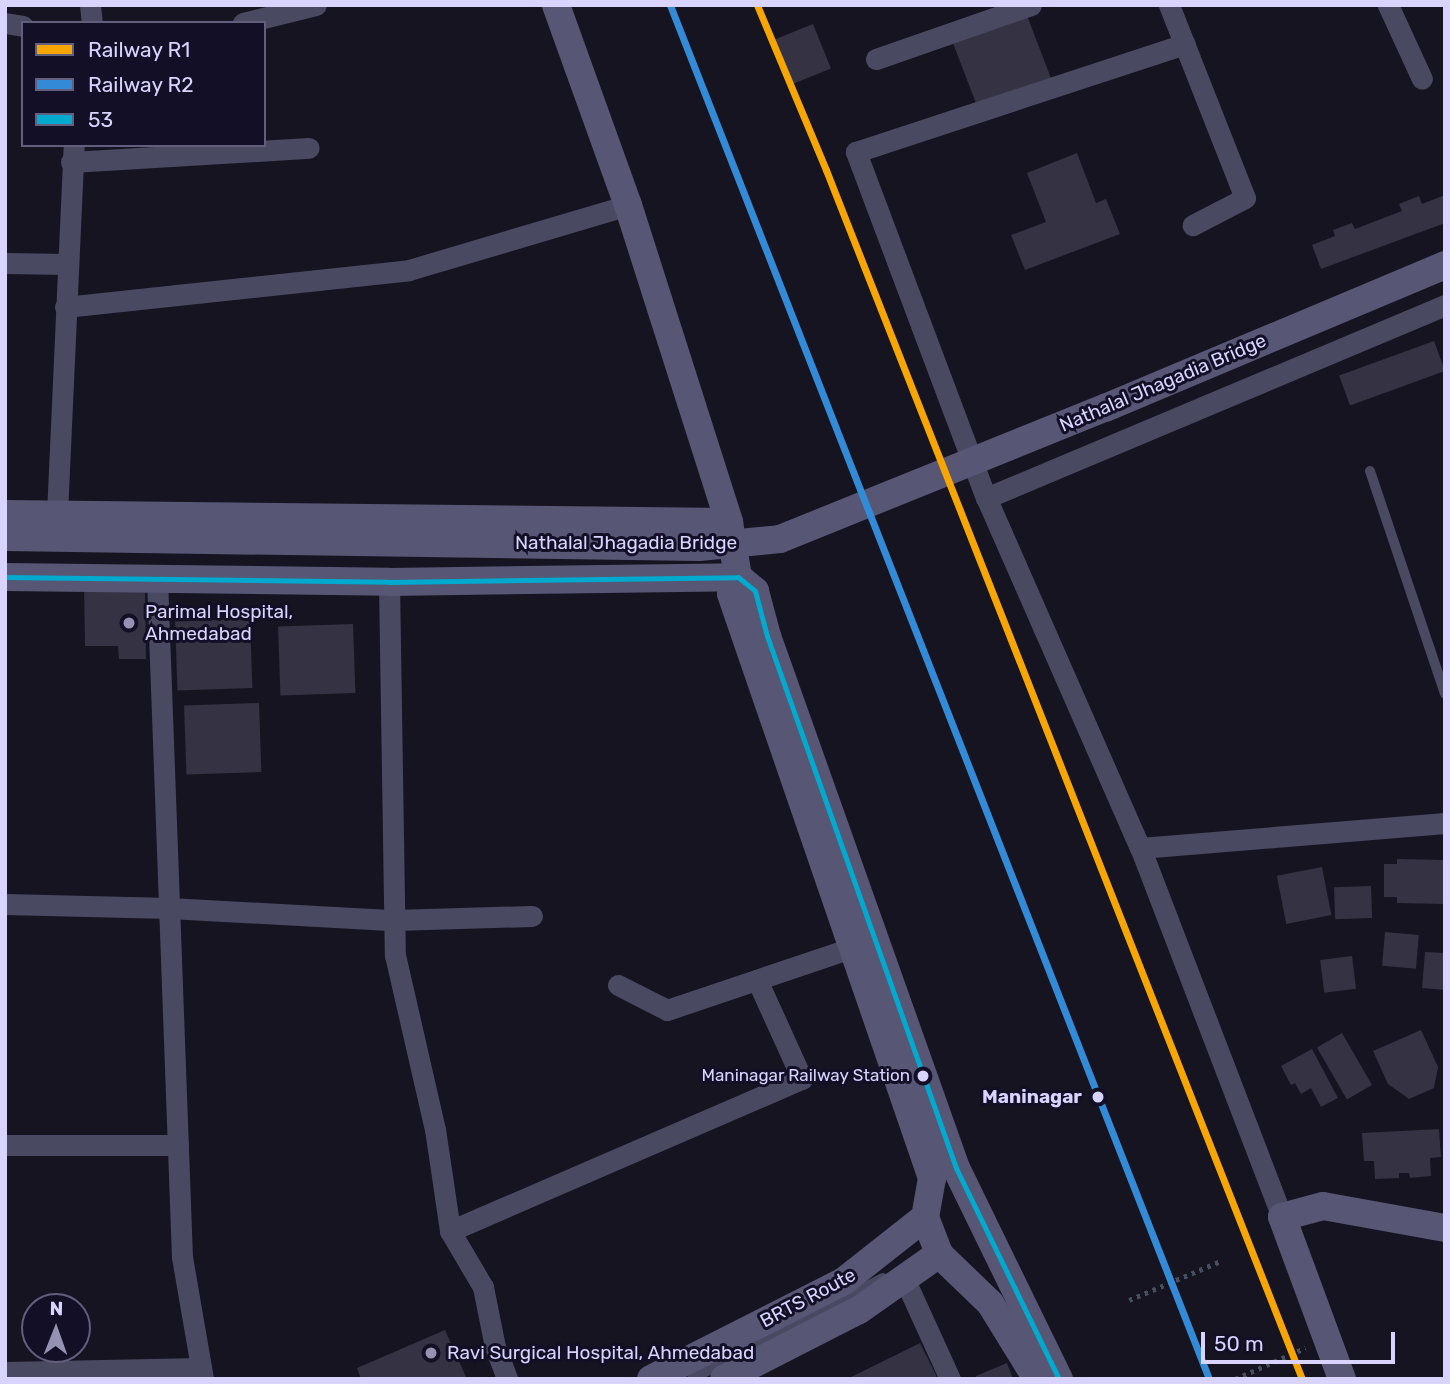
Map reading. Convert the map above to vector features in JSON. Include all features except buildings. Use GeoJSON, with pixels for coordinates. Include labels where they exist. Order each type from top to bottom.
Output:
{"type":"FeatureCollection","features":[{"type":"Feature","properties":{"kind":"street"},"geometry":{"type":"LineString","coordinates":[[251,21],[316,5]]}},
{"type":"Feature","properties":{"kind":"street"},"geometry":{"type":"LineString","coordinates":[[556,5],[628,205],[729,522],[738,577],[731,594],[854,947],[944,1173],[1037,1379]]}},
{"type":"Feature","properties":{"kind":"street"},"geometry":{"type":"LineString","coordinates":[[876,59],[1031,5]]}},
{"type":"Feature","properties":{"kind":"street"},"geometry":{"type":"LineString","coordinates":[[1170,5],[1245,198],[1193,225]]}},
{"type":"Feature","properties":{"kind":"street"},"geometry":{"type":"LineString","coordinates":[[1388,5],[1422,79]]}},
{"type":"Feature","properties":{"kind":"street"},"geometry":{"type":"LineString","coordinates":[[1185,44],[856,152],[986,498],[1140,848],[1342,1379]]}},
{"type":"Feature","properties":{"kind":"street"},"geometry":{"type":"LineString","coordinates":[[57,514],[73,154],[309,148]]}},
{"type":"Feature","properties":{"kind":"street"},"geometry":{"type":"LineString","coordinates":[[65,307],[409,270],[628,205]]}},
{"type":"Feature","properties":{"kind":"street"},"geometry":{"type":"LineString","coordinates":[[5,262],[67,264]]}},
{"type":"Feature","properties":{"kind":"street","name":"Nathalal Jhagadia Bridge"},"geometry":{"type":"LineString","coordinates":[[5,537],[699,547],[780,539],[1105,408],[1445,265]]}},
{"type":"Feature","properties":{"kind":"street","name":"Nathalal Jhagadia Bridge"},"geometry":{"type":"LineString","coordinates":[[5,554],[700,563],[784,555],[1111,424],[1445,282]]}},
{"type":"Feature","properties":{"kind":"street"},"geometry":{"type":"LineString","coordinates":[[986,498],[1445,305]]}},
{"type":"Feature","properties":{"kind":"street"},"geometry":{"type":"LineString","coordinates":[[5,514],[729,522]]}},
{"type":"Feature","properties":{"kind":"street"},"geometry":{"type":"LineString","coordinates":[[5,577],[389,582],[738,577],[755,591],[767,636],[944,1173],[925,1217],[844,1281],[651,1379]]}},
{"type":"Feature","properties":{"kind":"street"},"geometry":{"type":"LineString","coordinates":[[5,1371],[202,1373],[182,1257],[157,579]]}},
{"type":"Feature","properties":{"kind":"street"},"geometry":{"type":"LineString","coordinates":[[389,582],[395,955],[435,1129],[450,1231],[483,1287],[495,1346],[507,1379]]}},
{"type":"Feature","properties":{"kind":"street"},"geometry":{"type":"LineString","coordinates":[[1140,848],[1445,824]]}},
{"type":"Feature","properties":{"kind":"street"},"geometry":{"type":"LineString","coordinates":[[5,904],[169,908],[394,920],[532,916]]}},
{"type":"Feature","properties":{"kind":"street"},"geometry":{"type":"LineString","coordinates":[[618,985],[667,1010],[854,947]]}},
{"type":"Feature","properties":{"kind":"street"},"geometry":{"type":"LineString","coordinates":[[450,1231],[802,1079],[757,980]]}},
{"type":"Feature","properties":{"kind":"street"},"geometry":{"type":"LineString","coordinates":[[5,1145],[178,1145]]}},
{"type":"Feature","properties":{"kind":"street"},"geometry":{"type":"LineString","coordinates":[[1282,1217],[1323,1206],[1445,1228]]}},
{"type":"Feature","properties":{"kind":"street"},"geometry":{"type":"LineString","coordinates":[[925,1217],[939,1254],[1001,1296],[1059,1379]]}},
{"type":"Feature","properties":{"kind":"street"},"geometry":{"type":"LineString","coordinates":[[724,1379],[859,1310],[939,1254]]}},
{"type":"Feature","properties":{"kind":"street"},"geometry":{"type":"LineString","coordinates":[[904,1278],[950,1379]]}},
{"type":"Feature","properties":{"kind":"lane"},"geometry":{"type":"LineString","coordinates":[[1370,471],[1445,694]]}},
{"type":"Feature","properties":{"kind":"lane","name":"BRTS Route"},"geometry":{"type":"LineString","coordinates":[[692,1379],[892,1273],[904,1278]]}},
{"type":"Feature","properties":{"kind":"path"},"geometry":{"type":"LineString","coordinates":[[1129,1300],[1221,1261]]}},
{"type":"Feature","properties":{"kind":"path"},"geometry":{"type":"LineString","coordinates":[[1235,1379],[1310,1346]]}},
{"type":"Feature","properties":{"kind":"rail line","name":"R2"},"geometry":{"type":"LineString","coordinates":[[670,5],[1209,1379]]}},
{"type":"Feature","properties":{"kind":"rail line","name":"R1"},"geometry":{"type":"LineString","coordinates":[[757,5],[826,170],[1302,1379]]}},
{"type":"Feature","properties":{"kind":"transit line","name":"53"},"geometry":{"type":"LineString","coordinates":[[5,577],[389,582],[738,577],[755,591],[767,636],[956,1168],[1059,1379]]}},
{"type":"Feature","properties":{"kind":"place","name":"Parimal Hospital, Ahmedabad"},"geometry":{"type":"Point","coordinates":[129,623]}},
{"type":"Feature","properties":{"kind":"place","name":"Maninagar Railway Station"},"geometry":{"type":"Point","coordinates":[923,1076]}},
{"type":"Feature","properties":{"kind":"place","name":"Maninagar"},"geometry":{"type":"Point","coordinates":[1098,1097]}},
{"type":"Feature","properties":{"kind":"place","name":"Ravi Surgical Hospital, Ahmedabad"},"geometry":{"type":"Point","coordinates":[431,1353]}}]}
